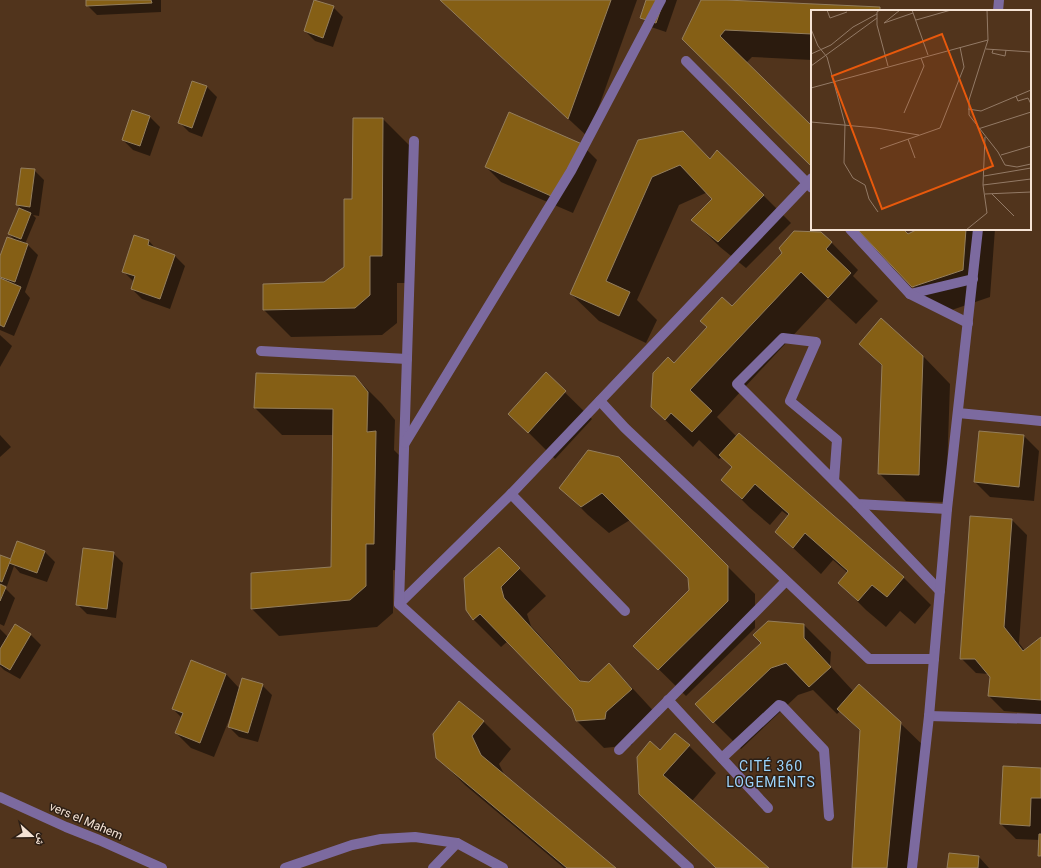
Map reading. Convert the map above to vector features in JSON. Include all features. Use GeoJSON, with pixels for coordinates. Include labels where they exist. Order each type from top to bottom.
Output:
{"type":"FeatureCollection","features":[{"type":"Feature","properties":{"kind":"street"},"geometry":{"type":"LineString","coordinates":[[404,444],[571,171],[661,0]]}},
{"type":"Feature","properties":{"kind":"street"},"geometry":{"type":"LineString","coordinates":[[998,10],[999,0]]}},
{"type":"Feature","properties":{"kind":"street"},"geometry":{"type":"LineString","coordinates":[[399,604],[511,494],[810,183],[686,61]]}},
{"type":"Feature","properties":{"kind":"street"},"geometry":{"type":"LineString","coordinates":[[414,141],[399,604],[689,868]]}},
{"type":"Feature","properties":{"kind":"street"},"geometry":{"type":"LineString","coordinates":[[851,230],[910,294],[968,323]]}},
{"type":"Feature","properties":{"kind":"street"},"geometry":{"type":"LineString","coordinates":[[912,868],[929,716],[947,509],[978,230]]}},
{"type":"Feature","properties":{"kind":"street"},"geometry":{"type":"LineString","coordinates":[[910,294],[973,279]]}},
{"type":"Feature","properties":{"kind":"street"},"geometry":{"type":"LineString","coordinates":[[834,480],[837,440],[790,401],[816,342],[783,338],[737,384],[834,480],[940,591]]}},
{"type":"Feature","properties":{"kind":"street"},"geometry":{"type":"LineString","coordinates":[[260,351],[407,359]]}},
{"type":"Feature","properties":{"kind":"street"},"geometry":{"type":"LineString","coordinates":[[600,401],[625,428],[869,659],[934,659]]}},
{"type":"Feature","properties":{"kind":"street"},"geometry":{"type":"LineString","coordinates":[[958,413],[1041,421]]}},
{"type":"Feature","properties":{"kind":"street"},"geometry":{"type":"LineString","coordinates":[[511,494],[625,611]]}},
{"type":"Feature","properties":{"kind":"street"},"geometry":{"type":"LineString","coordinates":[[857,504],[947,509]]}},
{"type":"Feature","properties":{"kind":"street"},"geometry":{"type":"LineString","coordinates":[[619,750],[786,581]]}},
{"type":"Feature","properties":{"kind":"street"},"geometry":{"type":"LineString","coordinates":[[668,700],[768,808]]}},
{"type":"Feature","properties":{"kind":"street"},"geometry":{"type":"LineString","coordinates":[[722,758],[779,705],[782,706],[824,750],[829,816]]}},
{"type":"Feature","properties":{"kind":"street"},"geometry":{"type":"LineString","coordinates":[[929,716],[1041,719]]}},
{"type":"Feature","properties":{"kind":"street","name":"vers el Mahem"},"geometry":{"type":"LineString","coordinates":[[0,797],[162,868]]}},
{"type":"Feature","properties":{"kind":"street"},"geometry":{"type":"LineString","coordinates":[[291,867],[352,845],[381,839],[415,838],[457,843],[503,868]]}},
{"type":"Feature","properties":{"kind":"street"},"geometry":{"type":"LineString","coordinates":[[433,868],[457,843]]}},
{"type":"Feature","properties":{"kind":"building"},"geometry":{"type":"Polygon","coordinates":[[[86,0],[151,0],[152,3],[86,6],[86,0]]]}},
{"type":"Feature","properties":{"kind":"building"},"geometry":{"type":"Polygon","coordinates":[[[314,0],[334,6],[323,38],[304,31],[314,0]]]}},
{"type":"Feature","properties":{"kind":"building"},"geometry":{"type":"Polygon","coordinates":[[[440,0],[611,0],[568,119],[440,0]]]}},
{"type":"Feature","properties":{"kind":"building"},"geometry":{"type":"Polygon","coordinates":[[[646,0],[664,0],[656,23],[640,18],[646,0]]]}},
{"type":"Feature","properties":{"kind":"building"},"geometry":{"type":"Polygon","coordinates":[[[701,0],[880,7],[880,10],[811,10],[811,34],[725,30],[720,36],[811,125],[811,166],[682,39],[701,0]]]}},
{"type":"Feature","properties":{"kind":"building"},"geometry":{"type":"Polygon","coordinates":[[[192,81],[207,86],[192,128],[178,123],[192,81]]]}},
{"type":"Feature","properties":{"kind":"building"},"geometry":{"type":"Polygon","coordinates":[[[132,110],[150,116],[140,146],[122,140],[132,110]]]}},
{"type":"Feature","properties":{"kind":"building"},"geometry":{"type":"Polygon","coordinates":[[[509,112],[582,144],[558,199],[485,167],[509,112]]]}},
{"type":"Feature","properties":{"kind":"building"},"geometry":{"type":"Polygon","coordinates":[[[353,118],[383,118],[382,256],[370,256],[370,295],[355,308],[263,310],[263,284],[324,282],[344,267],[344,199],[352,199],[353,118]]]}},
{"type":"Feature","properties":{"kind":"building"},"geometry":{"type":"Polygon","coordinates":[[[683,131],[710,159],[717,150],[764,195],[718,242],[691,220],[712,199],[680,165],[652,177],[606,281],[630,292],[619,316],[570,294],[638,140],[683,131]]]}},
{"type":"Feature","properties":{"kind":"building"},"geometry":{"type":"Polygon","coordinates":[[[21,168],[35,169],[30,207],[16,205],[21,168]]]}},
{"type":"Feature","properties":{"kind":"building"},"geometry":{"type":"Polygon","coordinates":[[[19,208],[31,213],[21,239],[8,234],[19,208]]]}},
{"type":"Feature","properties":{"kind":"building"},"geometry":{"type":"Polygon","coordinates":[[[858,230],[904,230],[908,234],[916,230],[966,230],[963,270],[912,287],[858,230]]]}},
{"type":"Feature","properties":{"kind":"building"},"geometry":{"type":"Polygon","coordinates":[[[794,231],[821,232],[832,242],[826,249],[851,273],[828,298],[801,272],[690,390],[712,411],[692,432],[671,413],[665,420],[651,407],[653,373],[668,357],[674,363],[707,327],[700,321],[722,297],[732,306],[782,253],[779,248],[794,231]]]}},
{"type":"Feature","properties":{"kind":"building"},"geometry":{"type":"Polygon","coordinates":[[[134,235],[149,240],[148,245],[175,255],[160,299],[131,289],[135,276],[122,272],[134,235]]]}},
{"type":"Feature","properties":{"kind":"building"},"geometry":{"type":"Polygon","coordinates":[[[7,237],[28,244],[15,282],[0,277],[0,256],[7,237]]]}},
{"type":"Feature","properties":{"kind":"building"},"geometry":{"type":"Polygon","coordinates":[[[0,278],[21,287],[4,327],[0,325],[0,278]]]}},
{"type":"Feature","properties":{"kind":"building"},"geometry":{"type":"Polygon","coordinates":[[[881,318],[923,356],[919,475],[878,474],[882,365],[859,344],[881,318]]]}},
{"type":"Feature","properties":{"kind":"building"},"geometry":{"type":"Polygon","coordinates":[[[546,372],[566,391],[528,433],[508,414],[546,372]]]}},
{"type":"Feature","properties":{"kind":"building"},"geometry":{"type":"Polygon","coordinates":[[[256,373],[355,376],[368,392],[367,432],[376,431],[374,544],[366,544],[366,586],[350,600],[251,609],[251,573],[331,567],[333,409],[254,408],[256,373]]]}},
{"type":"Feature","properties":{"kind":"building"},"geometry":{"type":"Polygon","coordinates":[[[979,431],[1024,435],[1019,487],[974,482],[979,431]]]}},
{"type":"Feature","properties":{"kind":"building"},"geometry":{"type":"Polygon","coordinates":[[[739,433],[904,577],[887,597],[872,585],[858,601],[838,583],[848,571],[805,533],[793,548],[775,532],[789,514],[755,484],[742,499],[721,480],[732,467],[719,455],[739,433]]]}},
{"type":"Feature","properties":{"kind":"building"},"geometry":{"type":"Polygon","coordinates":[[[588,450],[619,457],[728,566],[728,601],[658,670],[633,646],[689,590],[688,578],[602,493],[581,507],[559,488],[588,450]]]}},
{"type":"Feature","properties":{"kind":"building"},"geometry":{"type":"Polygon","coordinates":[[[970,516],[1012,519],[1004,627],[1023,651],[1041,637],[1041,700],[988,696],[990,677],[975,659],[960,659],[970,516]]]}},
{"type":"Feature","properties":{"kind":"building"},"geometry":{"type":"Polygon","coordinates":[[[17,541],[45,551],[37,573],[9,563],[17,541]]]}},
{"type":"Feature","properties":{"kind":"building"},"geometry":{"type":"Polygon","coordinates":[[[499,547],[520,568],[501,587],[504,598],[580,681],[589,682],[609,663],[632,689],[606,712],[605,719],[576,721],[572,709],[480,614],[473,620],[466,610],[464,578],[499,547]]]}},
{"type":"Feature","properties":{"kind":"building"},"geometry":{"type":"Polygon","coordinates":[[[83,548],[114,552],[107,609],[76,605],[83,548]]]}},
{"type":"Feature","properties":{"kind":"building"},"geometry":{"type":"Polygon","coordinates":[[[0,555],[11,559],[2,582],[0,581],[0,555]]]}},
{"type":"Feature","properties":{"kind":"building"},"geometry":{"type":"Polygon","coordinates":[[[0,584],[6,587],[0,601],[0,584]]]}},
{"type":"Feature","properties":{"kind":"building"},"geometry":{"type":"Polygon","coordinates":[[[768,621],[804,624],[804,638],[831,667],[809,687],[786,663],[771,668],[713,723],[695,704],[761,643],[753,635],[768,621]]]}},
{"type":"Feature","properties":{"kind":"building"},"geometry":{"type":"Polygon","coordinates":[[[15,624],[31,634],[10,670],[0,664],[0,649],[15,624]]]}},
{"type":"Feature","properties":{"kind":"building"},"geometry":{"type":"Polygon","coordinates":[[[191,660],[226,674],[200,743],[175,733],[183,713],[172,709],[191,660]]]}},
{"type":"Feature","properties":{"kind":"building"},"geometry":{"type":"Polygon","coordinates":[[[242,678],[263,684],[248,733],[228,727],[242,678]]]}},
{"type":"Feature","properties":{"kind":"building"},"geometry":{"type":"Polygon","coordinates":[[[859,684],[901,722],[887,868],[852,868],[860,730],[837,709],[859,684]]]}},
{"type":"Feature","properties":{"kind":"building"},"geometry":{"type":"Polygon","coordinates":[[[459,701],[484,721],[472,736],[481,755],[616,868],[567,868],[436,758],[433,734],[459,701]]]}},
{"type":"Feature","properties":{"kind":"building"},"geometry":{"type":"Polygon","coordinates":[[[675,733],[690,745],[663,775],[769,868],[716,868],[639,794],[637,757],[650,741],[660,750],[675,733]]]}},
{"type":"Feature","properties":{"kind":"building"},"geometry":{"type":"Polygon","coordinates":[[[1003,766],[1041,768],[1041,798],[1031,798],[1030,826],[1000,824],[1003,766]]]}},
{"type":"Feature","properties":{"kind":"building"},"geometry":{"type":"Polygon","coordinates":[[[1039,834],[1041,834],[1041,856],[1038,856],[1039,834]]]}},
{"type":"Feature","properties":{"kind":"building"},"geometry":{"type":"Polygon","coordinates":[[[949,853],[979,856],[978,868],[947,868],[949,853]]]}},
{"type":"Feature","properties":{"kind":"district","name":"CITÉ 360 LOGEMENTS"},"geometry":{"type":"Point","coordinates":[771,774]}}]}
